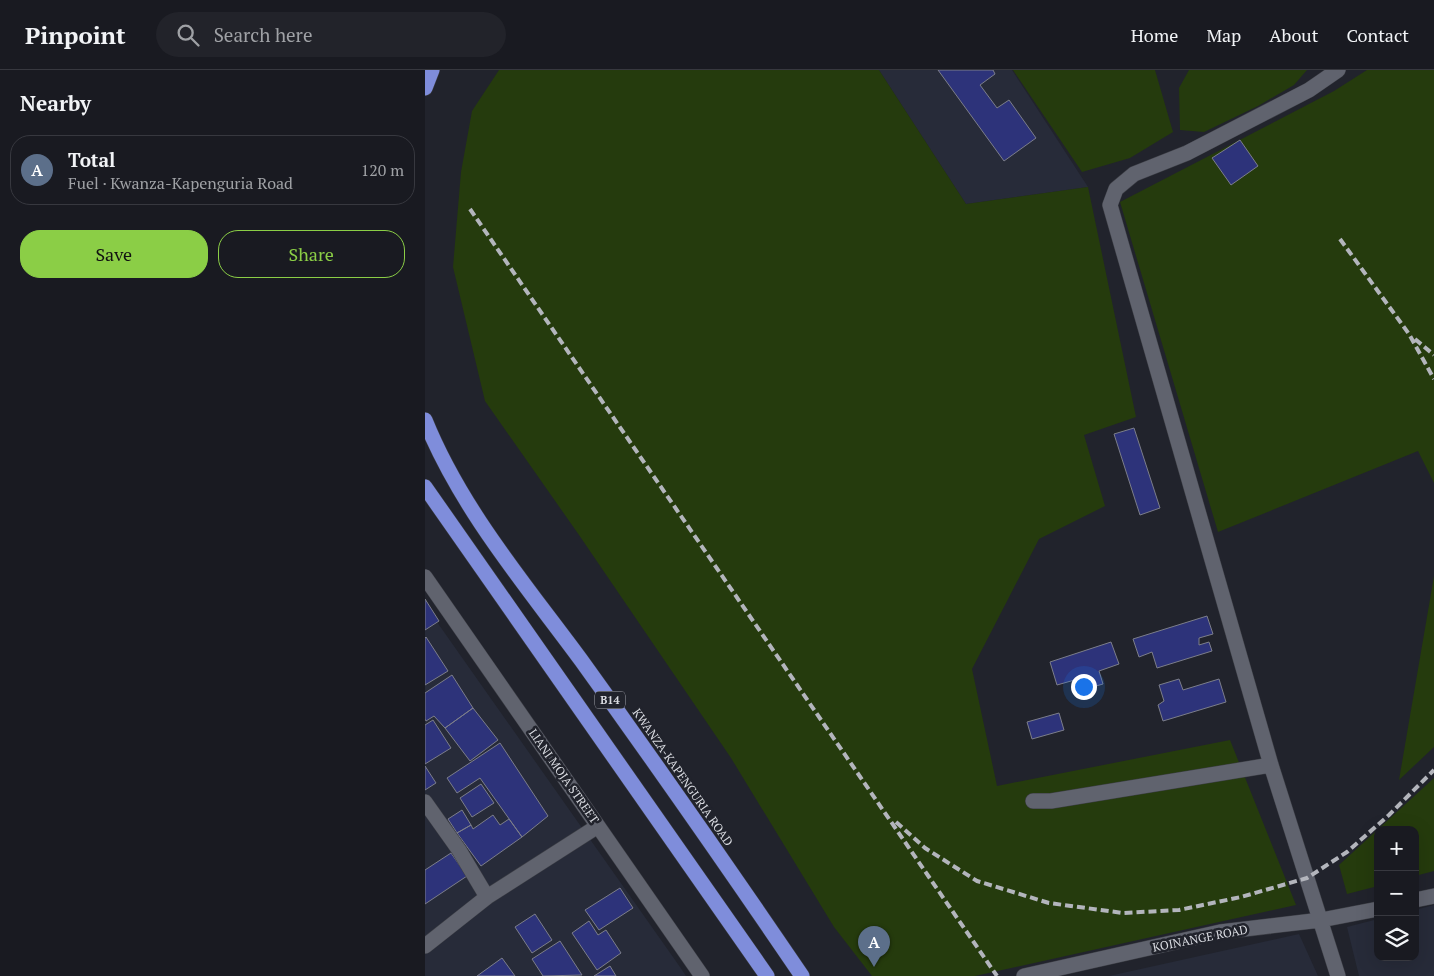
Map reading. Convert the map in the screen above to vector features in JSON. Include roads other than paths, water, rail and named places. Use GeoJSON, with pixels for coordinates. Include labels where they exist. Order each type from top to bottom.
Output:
{"type":"FeatureCollection","features":[{"type":"Feature","properties":{"kind":"highway"},"geometry":{"type":"LineString","coordinates":[[425,88],[432,70]]}},
{"type":"Feature","properties":{"kind":"highway","name":"KWANZA-KAPENGURIA ROAD"},"geometry":{"type":"LineString","coordinates":[[425,420],[454,480],[495,545],[629,728],[802,976]]}},
{"type":"Feature","properties":{"kind":"highway","name":"B14"},"geometry":{"type":"LineString","coordinates":[[425,487],[767,976]]}},
{"type":"Feature","properties":{"kind":"street"},"geometry":{"type":"LineString","coordinates":[[1338,70],[1309,90],[1187,153],[1134,174],[1116,189],[1110,205],[1271,766],[1338,976]]}},
{"type":"Feature","properties":{"kind":"street","name":"LIANI MOJA STREET"},"geometry":{"type":"LineString","coordinates":[[425,577],[702,976]]}},
{"type":"Feature","properties":{"kind":"street"},"geometry":{"type":"LineString","coordinates":[[1033,801],[1051,801],[1271,766]]}},
{"type":"Feature","properties":{"kind":"street"},"geometry":{"type":"LineString","coordinates":[[425,802],[459,850],[487,897]]}},
{"type":"Feature","properties":{"kind":"street"},"geometry":{"type":"LineString","coordinates":[[425,946],[487,897],[598,826]]}},
{"type":"Feature","properties":{"kind":"street"},"geometry":{"type":"LineString","coordinates":[[1419,899],[1434,896]]}},
{"type":"Feature","properties":{"kind":"street","name":"KOINANGE ROAD"},"geometry":{"type":"LineString","coordinates":[[1024,976],[1220,932],[1321,920],[1374,910]]}},
{"type":"Feature","properties":{"kind":"railway"},"geometry":{"type":"LineString","coordinates":[[470,209],[997,976]]}},
{"type":"Feature","properties":{"kind":"railway"},"geometry":{"type":"LineString","coordinates":[[1340,239],[1409,334],[1434,379]]}},
{"type":"Feature","properties":{"kind":"railway"},"geometry":{"type":"LineString","coordinates":[[1415,339],[1434,355]]}},
{"type":"Feature","properties":{"kind":"railway"},"geometry":{"type":"LineString","coordinates":[[896,822],[925,848],[977,881],[1049,903],[1123,913],[1179,910],[1241,897],[1307,878],[1347,852],[1389,815],[1434,770]]}},
{"type":"Feature","properties":{"kind":"place","name":"Total"},"geometry":{"type":"Point","coordinates":[874,967]}}]}
